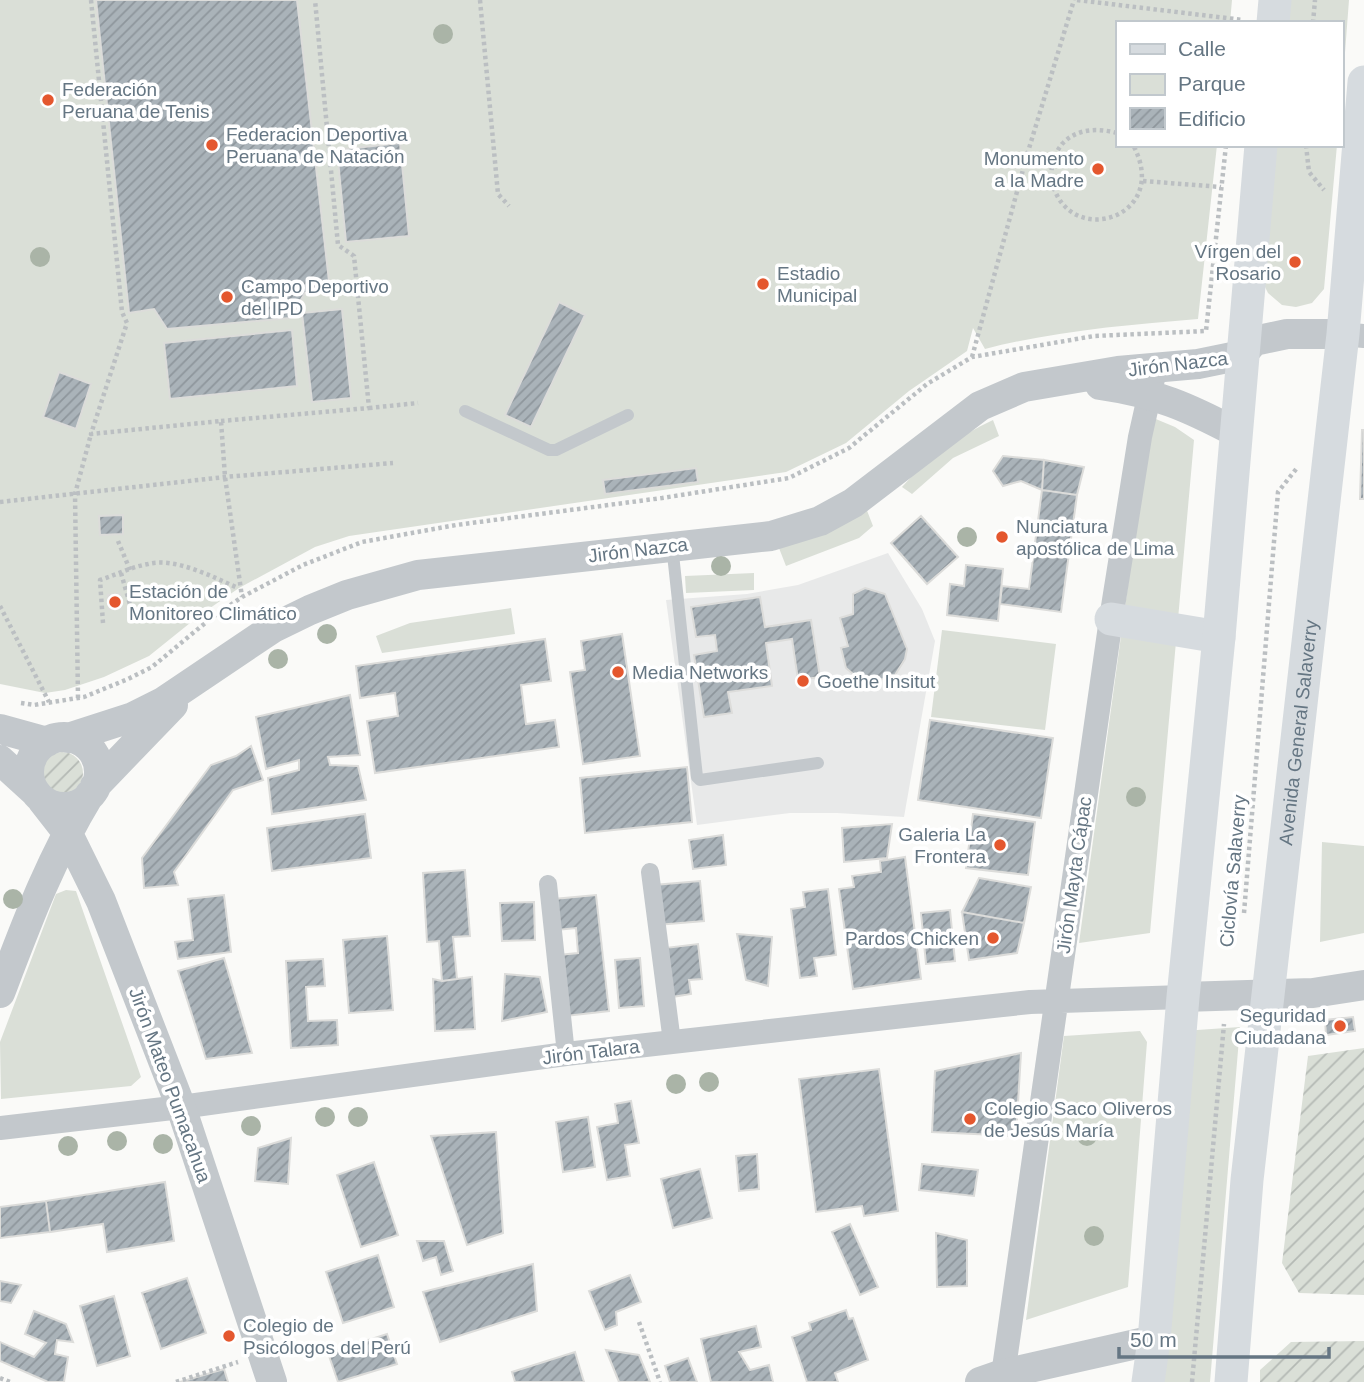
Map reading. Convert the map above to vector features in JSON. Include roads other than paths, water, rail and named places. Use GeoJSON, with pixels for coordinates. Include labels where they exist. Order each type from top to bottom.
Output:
{"type":"FeatureCollection","features":[{"type":"Feature","properties":{"kind":"main road","name":"Avenida General Salaverry"},"geometry":{"type":"LineString","coordinates":[[1231,1382],[1247,1180],[1353,335],[1364,82]]}},
{"type":"Feature","properties":{"kind":"main road"},"geometry":{"type":"LineString","coordinates":[[1148,1382],[1219,636],[1261,147]]}},
{"type":"Feature","properties":{"kind":"main road"},"geometry":{"type":"LineString","coordinates":[[1111,619],[1219,636]]}},
{"type":"Feature","properties":{"kind":"street","name":"Jirón Nazca"},"geometry":{"type":"LineString","coordinates":[[57,740],[133,717],[192,684],[273,628],[310,610],[382,585],[418,575],[771,536],[820,521],[853,503],[980,406],[1024,387],[1068,381],[1153,381],[1198,365],[1242,355],[1254,341],[1287,334],[1353,335]]}},
{"type":"Feature","properties":{"kind":"street","name":"Jirón Nazca"},"geometry":{"type":"LineString","coordinates":[[1153,381],[1193,409],[1237,433]]}},
{"type":"Feature","properties":{"kind":"street","name":"Jirón Mayta Cápac"},"geometry":{"type":"LineString","coordinates":[[995,1379],[1056,1001],[1111,619],[1140,438],[1153,381]]}},
{"type":"Feature","properties":{"kind":"street","name":"Jirón Nazca"},"geometry":{"type":"LineString","coordinates":[[93,790],[192,684]]}},
{"type":"Feature","properties":{"kind":"street"},"geometry":{"type":"LineString","coordinates":[[0,729],[87,747],[98,765],[93,790],[67,832],[42,883],[0,993]]}},
{"type":"Feature","properties":{"kind":"street"},"geometry":{"type":"LineString","coordinates":[[38,795],[30,781],[32,758],[57,740]]}},
{"type":"Feature","properties":{"kind":"street"},"geometry":{"type":"LineString","coordinates":[[0,760],[51,805],[72,806],[93,790]]}},
{"type":"Feature","properties":{"kind":"street","name":"Jirón Mateo Pumacahua"},"geometry":{"type":"LineString","coordinates":[[38,795],[67,832],[101,901],[181,1107],[272,1382]]}},
{"type":"Feature","properties":{"kind":"street"},"geometry":{"type":"LineString","coordinates":[[650,872],[672,1042]]}},
{"type":"Feature","properties":{"kind":"street"},"geometry":{"type":"LineString","coordinates":[[548,884],[566,1054]]}},
{"type":"Feature","properties":{"kind":"street"},"geometry":{"type":"LineString","coordinates":[[1183,997],[1313,993],[1364,985]]}},
{"type":"Feature","properties":{"kind":"street","name":"Jirón Talara"},"geometry":{"type":"LineString","coordinates":[[0,1128],[181,1107],[672,1042],[1056,1001],[1183,997]]}},
{"type":"Feature","properties":{"kind":"street"},"geometry":{"type":"LineString","coordinates":[[995,1379],[1154,1340]]}},
{"type":"Feature","properties":{"kind":"lane"},"geometry":{"type":"LineString","coordinates":[[465,411],[549,450],[556,450],[628,415]]}},
{"type":"Feature","properties":{"kind":"lane"},"geometry":{"type":"LineString","coordinates":[[672,545],[697,777],[700,780],[818,763]]}},
{"type":"Feature","properties":{"kind":"place","name":"Federación Peruana de Tenis"},"geometry":{"type":"Point","coordinates":[48,100]}},
{"type":"Feature","properties":{"kind":"place","name":"Federacion Deportiva Peruana de Natación"},"geometry":{"type":"Point","coordinates":[212,145]}},
{"type":"Feature","properties":{"kind":"place","name":"Monumento a la Madre"},"geometry":{"type":"Point","coordinates":[1098,169]}},
{"type":"Feature","properties":{"kind":"place","name":"Vírgen del Rosario"},"geometry":{"type":"Point","coordinates":[1295,262]}},
{"type":"Feature","properties":{"kind":"place","name":"Estadio Municipal"},"geometry":{"type":"Point","coordinates":[763,284]}},
{"type":"Feature","properties":{"kind":"place","name":"Campo Deportivo del IPD"},"geometry":{"type":"Point","coordinates":[227,297]}},
{"type":"Feature","properties":{"kind":"place","name":"Nunciatura apostólica de Lima"},"geometry":{"type":"Point","coordinates":[1002,537]}},
{"type":"Feature","properties":{"kind":"place","name":"Estación de Monitoreo Climático"},"geometry":{"type":"Point","coordinates":[115,602]}},
{"type":"Feature","properties":{"kind":"place","name":"Media Networks"},"geometry":{"type":"Point","coordinates":[618,672]}},
{"type":"Feature","properties":{"kind":"place","name":"Goethe Insitut"},"geometry":{"type":"Point","coordinates":[803,681]}},
{"type":"Feature","properties":{"kind":"place","name":"Galeria La Frontera"},"geometry":{"type":"Point","coordinates":[1000,845]}},
{"type":"Feature","properties":{"kind":"place","name":"Pardos Chicken"},"geometry":{"type":"Point","coordinates":[993,938]}},
{"type":"Feature","properties":{"kind":"place","name":"Seguridad Ciudadana"},"geometry":{"type":"Point","coordinates":[1340,1026]}},
{"type":"Feature","properties":{"kind":"place","name":"Colegio Saco Oliveros de Jesús María"},"geometry":{"type":"Point","coordinates":[970,1119]}},
{"type":"Feature","properties":{"kind":"place","name":"Colegio de Psicólogos del Perú"},"geometry":{"type":"Point","coordinates":[229,1336]}}]}
